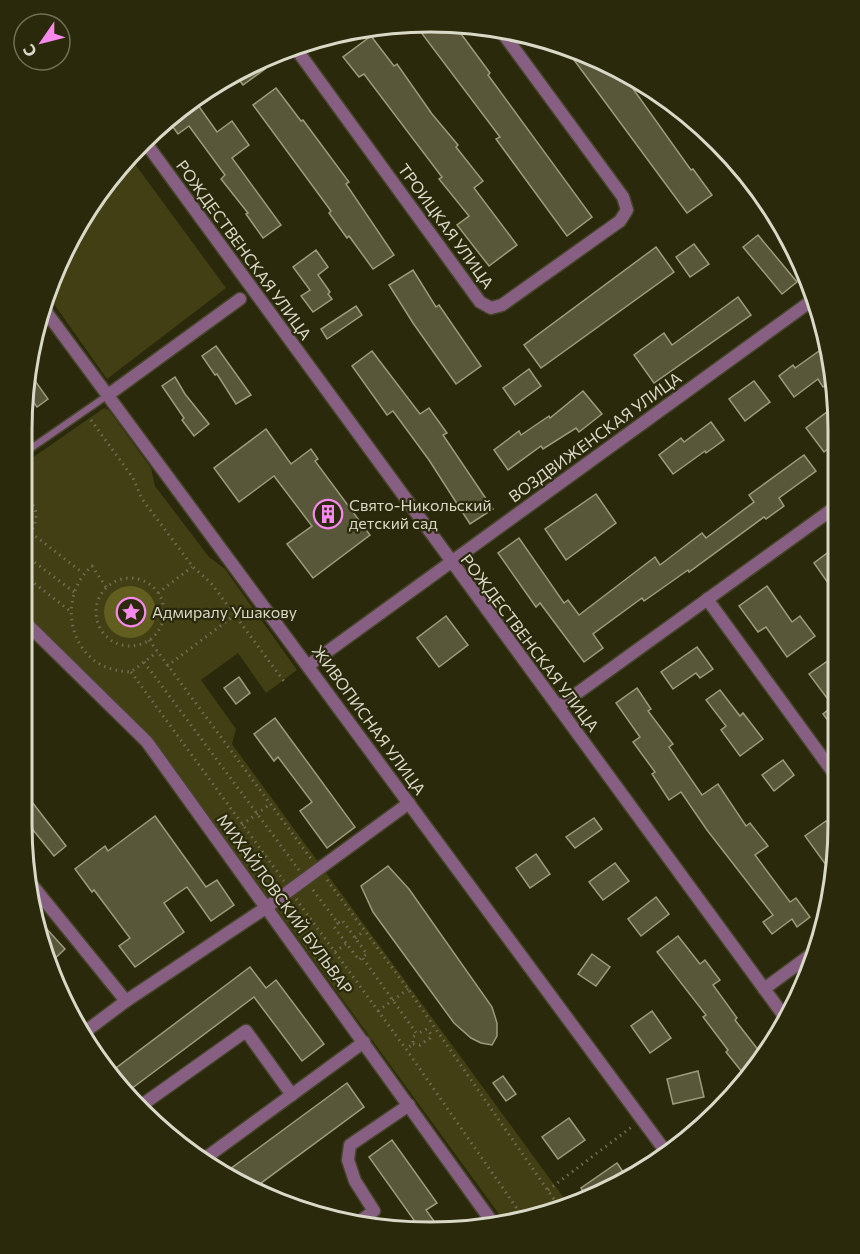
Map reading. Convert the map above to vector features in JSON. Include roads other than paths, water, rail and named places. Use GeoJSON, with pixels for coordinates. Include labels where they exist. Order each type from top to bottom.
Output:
{"type":"FeatureCollection","features":[{"type":"Feature","properties":{"kind":"street","name":"ТРОИЦКАЯ УЛИЦА"},"geometry":{"type":"LineString","coordinates":[[300,54],[480,302],[491,308],[502,305],[620,221],[627,210],[623,197],[507,39]]}},
{"type":"Feature","properties":{"kind":"street","name":"РОЖДЕСТВЕНСКАЯ УЛИЦА"},"geometry":{"type":"LineString","coordinates":[[148,148],[781,1012]]}},
{"type":"Feature","properties":{"kind":"street"},"geometry":{"type":"LineString","coordinates":[[108,394],[240,298]]}},
{"type":"Feature","properties":{"kind":"street","name":"ВОЗДВИЖЕНСКАЯ УЛИЦА"},"geometry":{"type":"LineString","coordinates":[[309,665],[808,304]]}},
{"type":"Feature","properties":{"kind":"street","name":"ЖИВОПИСНАЯ УЛИЦА"},"geometry":{"type":"LineString","coordinates":[[49,315],[663,1147]]}},
{"type":"Feature","properties":{"kind":"street"},"geometry":{"type":"LineString","coordinates":[[558,707],[828,512]]}},
{"type":"Feature","properties":{"kind":"street"},"geometry":{"type":"LineString","coordinates":[[707,599],[828,765]]}},
{"type":"Feature","properties":{"kind":"street","name":"МИХАЙЛОВСКИЙ БУЛЬВАР"},"geometry":{"type":"LineString","coordinates":[[32,629],[147,742],[489,1218]]}},
{"type":"Feature","properties":{"kind":"street"},"geometry":{"type":"LineString","coordinates":[[89,1029],[126,1001],[267,907],[409,803]]}},
{"type":"Feature","properties":{"kind":"street"},"geometry":{"type":"LineString","coordinates":[[37,890],[126,1001]]}},
{"type":"Feature","properties":{"kind":"street"},"geometry":{"type":"LineString","coordinates":[[764,989],[804,960]]}},
{"type":"Feature","properties":{"kind":"street"},"geometry":{"type":"LineString","coordinates":[[145,1103],[246,1031],[292,1095]]}},
{"type":"Feature","properties":{"kind":"street"},"geometry":{"type":"LineString","coordinates":[[209,1155],[364,1042]]}},
{"type":"Feature","properties":{"kind":"street"},"geometry":{"type":"LineString","coordinates":[[366,1217],[374,1211],[355,1181],[348,1160],[350,1145],[409,1105]]}},
{"type":"Feature","properties":{"kind":"lane"},"geometry":{"type":"LineString","coordinates":[[32,447],[108,394]]}},
{"type":"Feature","properties":{"kind":"place","name":"Свято-Никольский детский сад"},"geometry":{"type":"Point","coordinates":[328,514]}},
{"type":"Feature","properties":{"kind":"place","name":"Адмиралу Ушакову"},"geometry":{"type":"Point","coordinates":[131,612]}}]}
